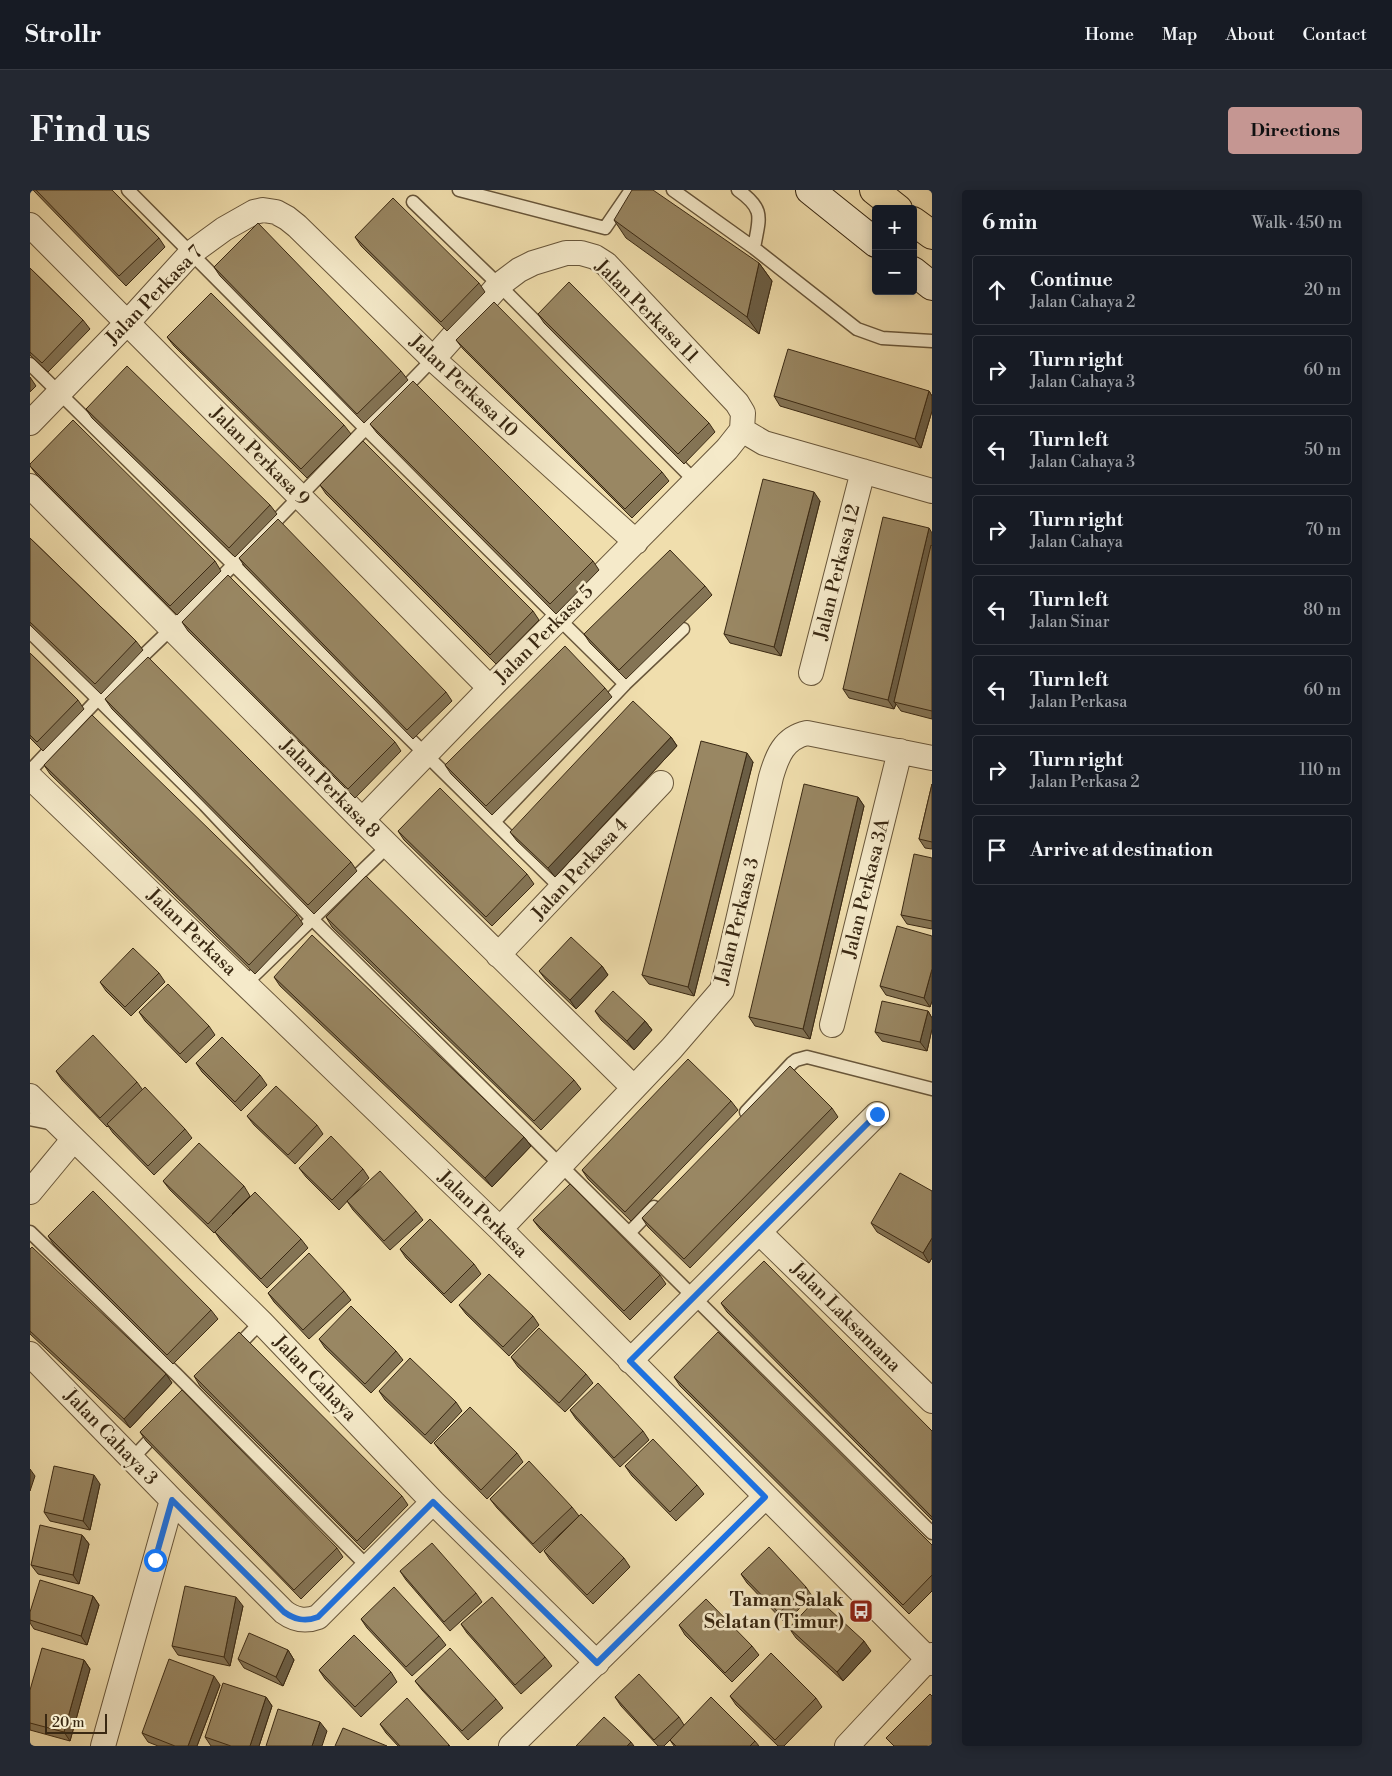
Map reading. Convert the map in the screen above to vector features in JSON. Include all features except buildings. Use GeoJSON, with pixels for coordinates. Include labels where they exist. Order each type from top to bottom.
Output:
{"type":"FeatureCollection","features":[{"type":"Feature","properties":{"kind":"highway"},"geometry":{"type":"LineString","coordinates":[[874,190],[893,205]]}},
{"type":"Feature","properties":{"kind":"highway"},"geometry":{"type":"LineString","coordinates":[[917,224],[932,235]]}},
{"type":"Feature","properties":{"kind":"main road"},"geometry":{"type":"LineString","coordinates":[[810,190],[872,240]]}},
{"type":"Feature","properties":{"kind":"main road"},"geometry":{"type":"LineString","coordinates":[[917,274],[932,286]]}},
{"type":"Feature","properties":{"kind":"street","name":"Jalan Perkasa 7"},"geometry":{"type":"LineString","coordinates":[[30,423],[128,322],[191,253],[254,212],[263,210],[276,212],[297,226]]}},
{"type":"Feature","properties":{"kind":"street","name":"Jalan Perkasa 9"},"geometry":{"type":"LineString","coordinates":[[30,225],[490,688]]}},
{"type":"Feature","properties":{"kind":"street","name":"Jalan Perkasa 10"},"geometry":{"type":"LineString","coordinates":[[297,226],[433,359],[636,542]]}},
{"type":"Feature","properties":{"kind":"street","name":"Jalan Perkasa 11"},"geometry":{"type":"LineString","coordinates":[[433,359],[499,285],[519,270],[551,257],[581,253],[595,257],[606,264],[737,403],[743,413],[742,430]]}},
{"type":"Feature","properties":{"kind":"street","name":"Jalan Perkasa 5"},"geometry":{"type":"LineString","coordinates":[[362,820],[490,688],[696,482],[727,450],[742,430]]}},
{"type":"Feature","properties":{"kind":"street"},"geometry":{"type":"LineString","coordinates":[[742,430],[764,443],[932,491]]}},
{"type":"Feature","properties":{"kind":"street","name":"Jalan Perkasa 12"},"geometry":{"type":"LineString","coordinates":[[811,672],[862,471]]}},
{"type":"Feature","properties":{"kind":"street","name":"Jalan Perkasa 8"},"geometry":{"type":"LineString","coordinates":[[30,486],[388,846],[634,1088]]}},
{"type":"Feature","properties":{"kind":"street","name":"Jalan Perkasa 3"},"geometry":{"type":"LineString","coordinates":[[500,1228],[672,1048],[724,986],[771,776],[777,757],[784,745],[797,735],[807,733],[932,758]]}},
{"type":"Feature","properties":{"kind":"street","name":"Jalan Perkasa 3A"},"geometry":{"type":"LineString","coordinates":[[832,1025],[900,751]]}},
{"type":"Feature","properties":{"kind":"street","name":"Jalan Perkasa"},"geometry":{"type":"LineString","coordinates":[[30,777],[500,1228],[765,1497],[931,1659]]}},
{"type":"Feature","properties":{"kind":"street","name":"Jalan Perkasa 4"},"geometry":{"type":"LineString","coordinates":[[498,955],[661,783]]}},
{"type":"Feature","properties":{"kind":"street","name":"Jalan Cahaya"},"geometry":{"type":"LineString","coordinates":[[30,1096],[261,1322],[433,1502],[597,1663]]}},
{"type":"Feature","properties":{"kind":"street"},"geometry":{"type":"LineString","coordinates":[[630,1361],[877,1114]]}},
{"type":"Feature","properties":{"kind":"street"},"geometry":{"type":"LineString","coordinates":[[30,1192],[66,1132]]}},
{"type":"Feature","properties":{"kind":"street","name":"Jalan Laksamana"},"geometry":{"type":"LineString","coordinates":[[759,1232],[932,1402]]}},
{"type":"Feature","properties":{"kind":"street","name":"Jalan Cahaya 3"},"geometry":{"type":"LineString","coordinates":[[30,1354],[172,1500],[292,1618],[304,1620],[318,1617],[433,1502]]}},
{"type":"Feature","properties":{"kind":"street"},"geometry":{"type":"LineString","coordinates":[[511,1746],[765,1497]]}},
{"type":"Feature","properties":{"kind":"street"},"geometry":{"type":"LineString","coordinates":[[103,1746],[172,1500]]}},
{"type":"Feature","properties":{"kind":"street"},"geometry":{"type":"LineString","coordinates":[[856,1743],[931,1659]]}},
{"type":"Feature","properties":{"kind":"lane"},"geometry":{"type":"LineString","coordinates":[[128,190],[558,620],[625,684]]}},
{"type":"Feature","properties":{"kind":"lane"},"geometry":{"type":"LineString","coordinates":[[459,190],[605,228],[631,190]]}},
{"type":"Feature","properties":{"kind":"lane"},"geometry":{"type":"LineString","coordinates":[[673,190],[754,248],[857,329],[882,338],[932,340]]}},
{"type":"Feature","properties":{"kind":"lane"},"geometry":{"type":"LineString","coordinates":[[738,190],[751,200],[760,216],[754,248]]}},
{"type":"Feature","properties":{"kind":"lane"},"geometry":{"type":"LineString","coordinates":[[413,202],[696,482]]}},
{"type":"Feature","properties":{"kind":"lane"},"geometry":{"type":"LineString","coordinates":[[30,771],[98,699],[172,628],[433,359]]}},
{"type":"Feature","properties":{"kind":"lane"},"geometry":{"type":"LineString","coordinates":[[30,364],[561,888]]}},
{"type":"Feature","properties":{"kind":"lane"},"geometry":{"type":"LineString","coordinates":[[494,822],[625,684],[683,629]]}},
{"type":"Feature","properties":{"kind":"lane"},"geometry":{"type":"LineString","coordinates":[[30,632],[205,805],[312,919],[932,1533]]}},
{"type":"Feature","properties":{"kind":"lane"},"geometry":{"type":"LineString","coordinates":[[245,984],[388,846]]}},
{"type":"Feature","properties":{"kind":"lane"},"geometry":{"type":"LineString","coordinates":[[738,1120],[792,1063],[802,1058],[813,1058],[932,1089]]}},
{"type":"Feature","properties":{"kind":"lane"},"geometry":{"type":"LineString","coordinates":[[30,1119],[66,1132]]}},
{"type":"Feature","properties":{"kind":"lane"},"geometry":{"type":"LineString","coordinates":[[629,1233],[663,1198]]}},
{"type":"Feature","properties":{"kind":"lane"},"geometry":{"type":"LineString","coordinates":[[30,1232],[194,1391],[368,1567]]}},
{"type":"Feature","properties":{"kind":"lane"},"geometry":{"type":"LineString","coordinates":[[227,1357],[261,1322]]}},
{"type":"Feature","properties":{"kind":"lane"},"geometry":{"type":"LineString","coordinates":[[132,1459],[169,1418]]}},
{"type":"Feature","properties":{"kind":"place","name":"Taman Salak Selatan (Timur)"},"geometry":{"type":"Point","coordinates":[861,1611]}},
{"type":"Feature","properties":{"kind":"route"},"geometry":{"type":"LineString","coordinates":[[155,1560],[172,1500],[284,1612],[292,1618],[312,1620],[318,1617],[433,1502],[597,1663],[765,1497],[630,1361],[877,1114]]}}]}
